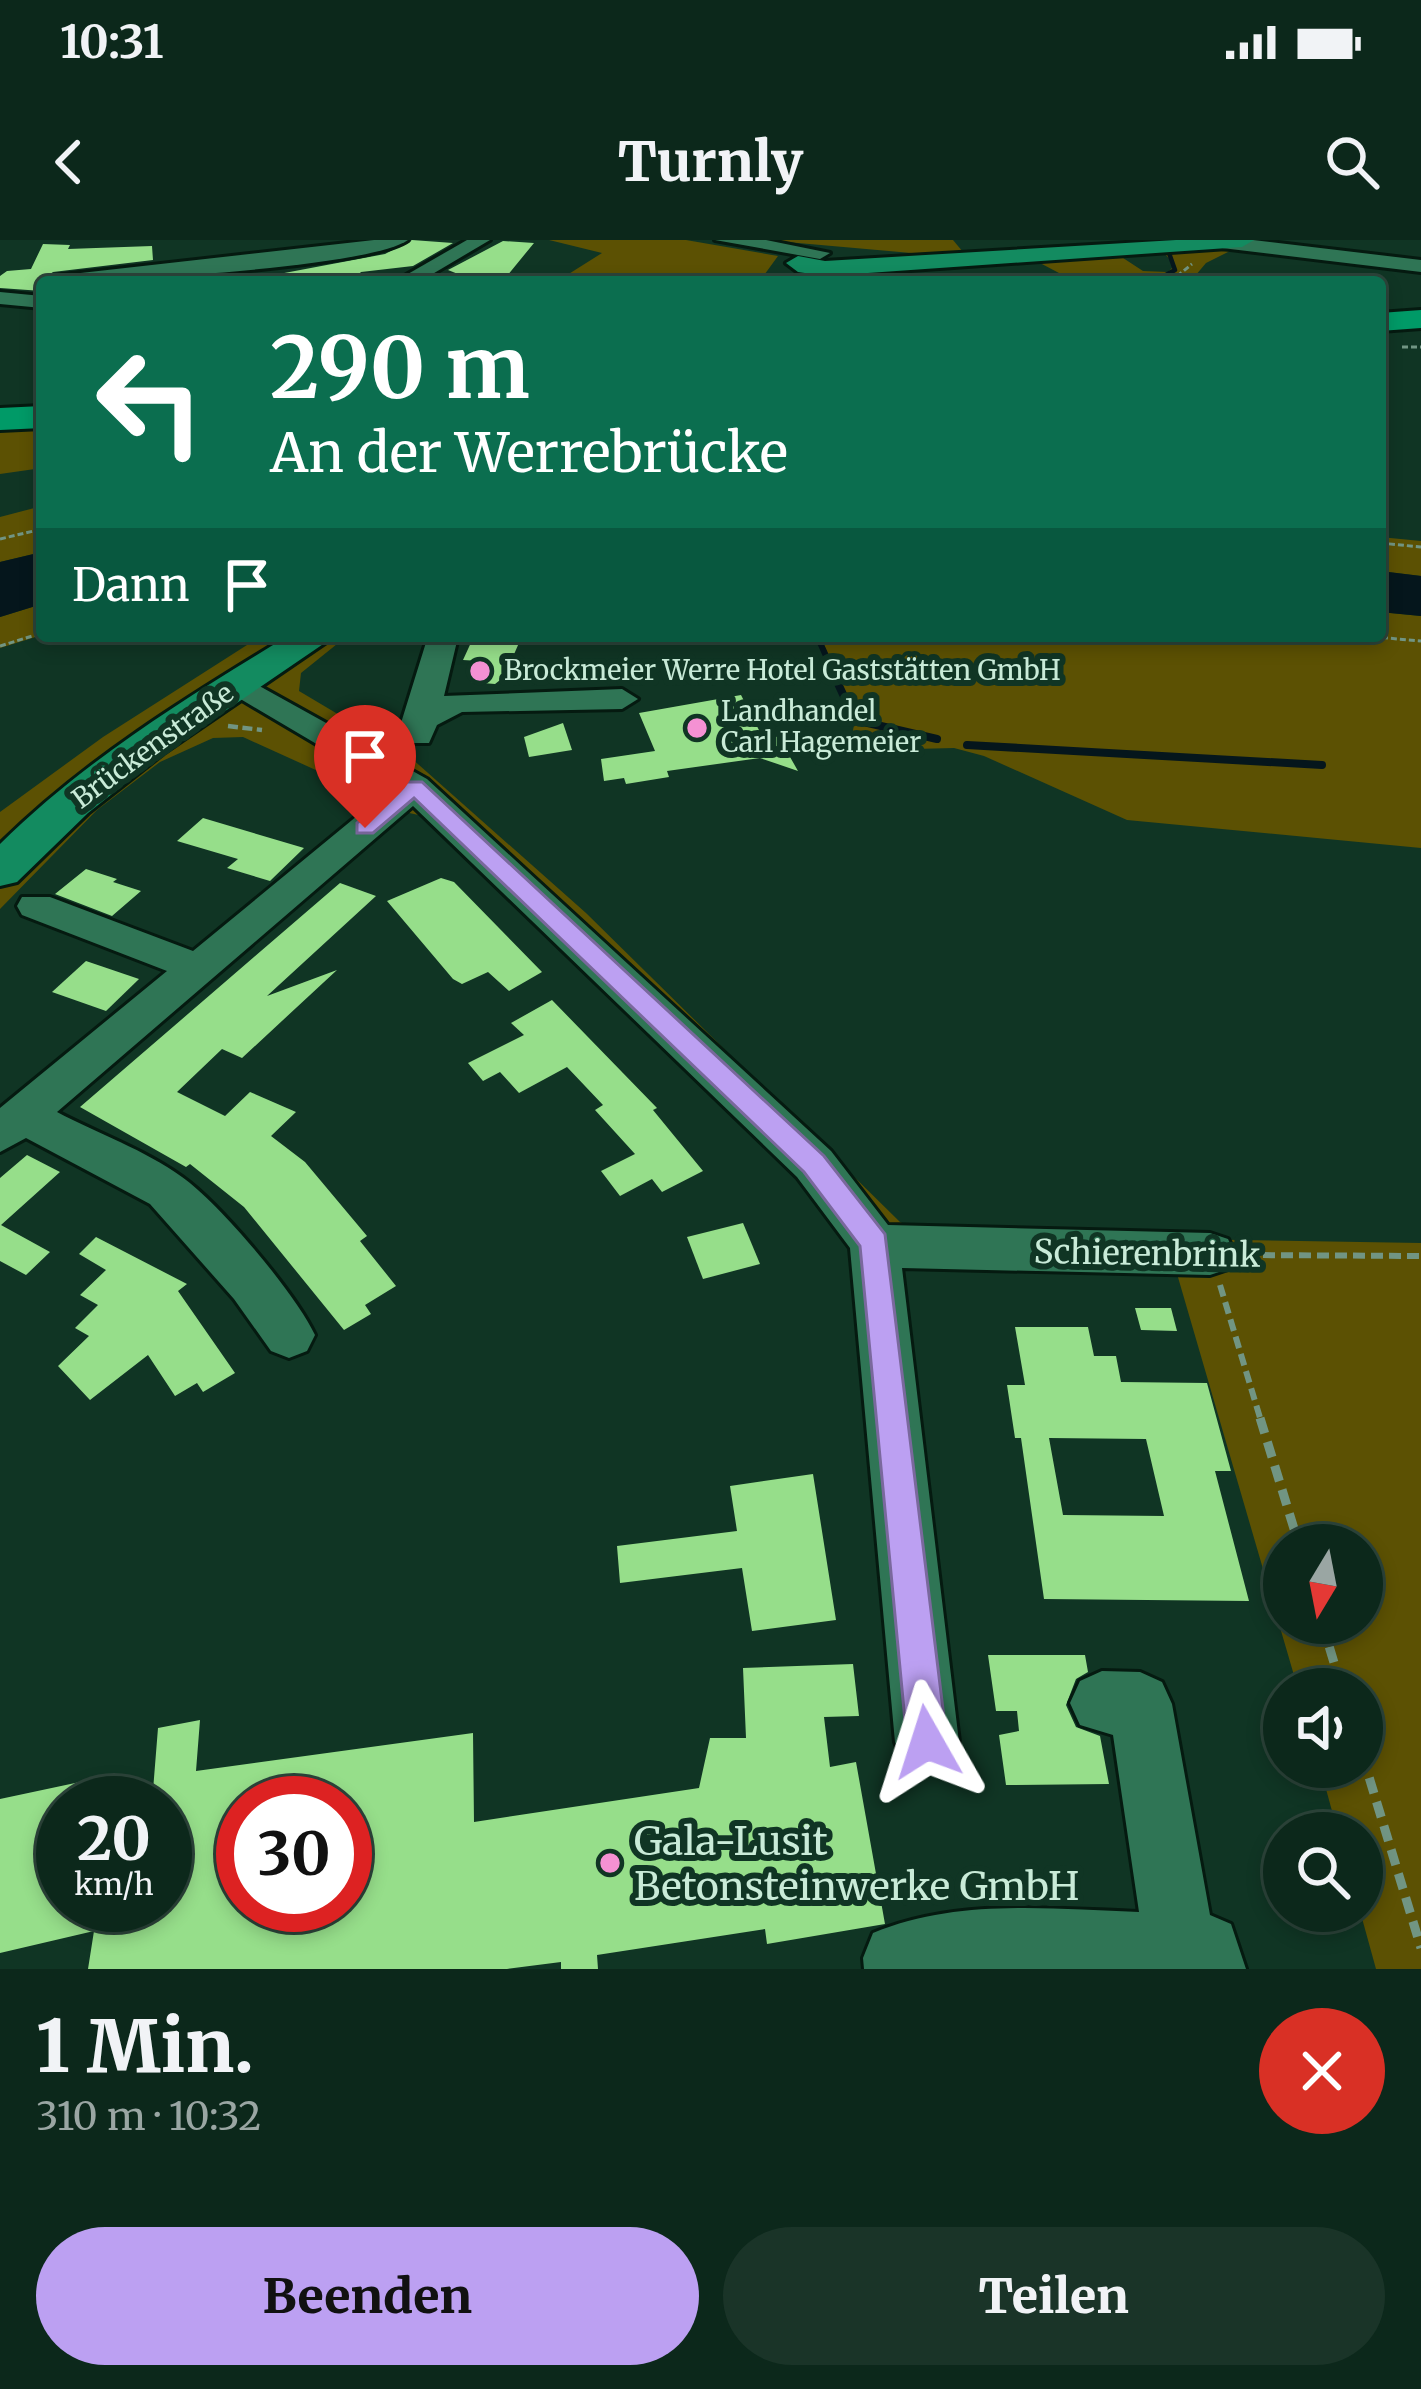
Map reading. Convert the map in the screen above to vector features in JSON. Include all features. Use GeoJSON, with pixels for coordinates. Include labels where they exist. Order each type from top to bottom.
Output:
{"type":"FeatureCollection","features":[{"type":"Feature","properties":{"kind":"highway"},"geometry":{"type":"LineString","coordinates":[[1386,322],[1421,320]]}},
{"type":"Feature","properties":{"kind":"highway"},"geometry":{"type":"LineString","coordinates":[[1386,333],[1421,331]]}},
{"type":"Feature","properties":{"kind":"highway"},"geometry":{"type":"LineString","coordinates":[[0,407],[36,404]]}},
{"type":"Feature","properties":{"kind":"highway"},"geometry":{"type":"LineString","coordinates":[[0,419],[36,417]]}},
{"type":"Feature","properties":{"kind":"main road"},"geometry":{"type":"LineString","coordinates":[[811,266],[1233,243]]}},
{"type":"Feature","properties":{"kind":"main road","name":"Brückenstraße"},"geometry":{"type":"LineString","coordinates":[[0,871],[85,792],[222,693],[306,642]]}},
{"type":"Feature","properties":{"kind":"street"},"geometry":{"type":"LineString","coordinates":[[208,265],[261,240]]}},
{"type":"Feature","properties":{"kind":"street"},"geometry":{"type":"LineString","coordinates":[[108,276],[350,251],[399,240]]}},
{"type":"Feature","properties":{"kind":"street"},"geometry":{"type":"LineString","coordinates":[[415,276],[481,240]]}},
{"type":"Feature","properties":{"kind":"street"},"geometry":{"type":"LineString","coordinates":[[724,240],[759,244],[811,266]]}},
{"type":"Feature","properties":{"kind":"street"},"geometry":{"type":"LineString","coordinates":[[1233,243],[1421,266]]}},
{"type":"Feature","properties":{"kind":"street"},"geometry":{"type":"LineString","coordinates":[[1233,243],[1268,266],[1314,267]]}},
{"type":"Feature","properties":{"kind":"street"},"geometry":{"type":"LineString","coordinates":[[6,299],[36,288]]}},
{"type":"Feature","properties":{"kind":"street"},"geometry":{"type":"LineString","coordinates":[[6,299],[36,302]]}},
{"type":"Feature","properties":{"kind":"street"},"geometry":{"type":"LineString","coordinates":[[289,1335],[252,1284],[167,1191],[12,1124],[414,787],[418,723],[442,642]]}},
{"type":"Feature","properties":{"kind":"street"},"geometry":{"type":"LineString","coordinates":[[222,693],[315,734],[414,787],[814,1164],[874,1243],[927,1742]]}},
{"type":"Feature","properties":{"kind":"street"},"geometry":{"type":"LineString","coordinates":[[418,723],[441,706],[462,703],[622,699]]}},
{"type":"Feature","properties":{"kind":"street"},"geometry":{"type":"LineString","coordinates":[[36,906],[198,968]]}},
{"type":"Feature","properties":{"kind":"street","name":"Schierenbrink"},"geometry":{"type":"LineString","coordinates":[[874,1243],[921,1250],[1210,1254]]}},
{"type":"Feature","properties":{"kind":"street"},"geometry":{"type":"LineString","coordinates":[[900,1969],[898,1958],[990,1942],[1195,1958],[1140,1705],[1102,1703]]}},
{"type":"Feature","properties":{"kind":"path"},"geometry":{"type":"LineString","coordinates":[[1421,347],[1410,346],[1421,356]]}},
{"type":"Feature","properties":{"kind":"path"},"geometry":{"type":"LineString","coordinates":[[0,539],[36,530]]}},
{"type":"Feature","properties":{"kind":"path"},"geometry":{"type":"LineString","coordinates":[[1386,544],[1421,547]]}},
{"type":"Feature","properties":{"kind":"path"},"geometry":{"type":"LineString","coordinates":[[0,646],[36,635]]}},
{"type":"Feature","properties":{"kind":"path"},"geometry":{"type":"LineString","coordinates":[[1386,638],[1421,641]]}},
{"type":"Feature","properties":{"kind":"path"},"geometry":{"type":"LineString","coordinates":[[1210,1254],[1292,1524]]}},
{"type":"Feature","properties":{"kind":"path","name":"Schierenbrink"},"geometry":{"type":"LineString","coordinates":[[1210,1254],[1421,1256]]}},
{"type":"Feature","properties":{"kind":"path"},"geometry":{"type":"LineString","coordinates":[[1372,1788],[1421,1948]]}},
{"type":"Feature","properties":{"kind":"shaded area"},"geometry":{"type":"Polygon","coordinates":[[[549,240],[686,240],[778,256],[763,276],[566,276],[602,253],[549,240]]]}},
{"type":"Feature","properties":{"kind":"shaded area"},"geometry":{"type":"Polygon","coordinates":[[[764,240],[953,240],[968,258],[764,240]]]}},
{"type":"Feature","properties":{"kind":"shaded area"},"geometry":{"type":"Polygon","coordinates":[[[1234,249],[1206,263],[1195,276],[1060,276],[1040,263],[1120,256],[1143,271],[1168,272],[1175,265],[1164,253],[1234,249]]]}},
{"type":"Feature","properties":{"kind":"shaded area"},"geometry":{"type":"Polygon","coordinates":[[[36,427],[36,469],[0,474],[0,429],[36,427]]]}},
{"type":"Feature","properties":{"kind":"shaded area"},"geometry":{"type":"Polygon","coordinates":[[[36,508],[36,553],[0,562],[0,517],[36,508]]]}},
{"type":"Feature","properties":{"kind":"shaded area"},"geometry":{"type":"Polygon","coordinates":[[[1386,538],[1421,541],[1421,576],[1386,572],[1386,538]]]}},
{"type":"Feature","properties":{"kind":"shaded area"},"geometry":{"type":"Polygon","coordinates":[[[36,553],[36,606],[0,617],[0,562],[36,553]]]}},
{"type":"Feature","properties":{"kind":"shaded area"},"geometry":{"type":"Polygon","coordinates":[[[1386,572],[1421,576],[1421,616],[1386,613],[1386,572]]]}},
{"type":"Feature","properties":{"kind":"shaded area"},"geometry":{"type":"Polygon","coordinates":[[[36,606],[36,637],[0,648],[0,617],[36,606]]]}},
{"type":"Feature","properties":{"kind":"shaded area"},"geometry":{"type":"Polygon","coordinates":[[[1386,613],[1421,616],[1421,848],[1127,820],[984,756],[954,748],[873,750],[850,744],[856,716],[823,642],[1386,642],[1386,613]]]}},
{"type":"Feature","properties":{"kind":"shaded area"},"geometry":{"type":"Polygon","coordinates":[[[252,642],[340,642],[301,673],[299,691],[410,757],[586,913],[900,1222],[928,1235],[1421,1243],[1421,1969],[1376,1969],[1366,1932],[1383,1932],[1383,1812],[1332,1812],[1326,1788],[1383,1788],[1383,1668],[1292,1668],[1285,1644],[1383,1644],[1383,1524],[1263,1524],[1263,1569],[1175,1267],[899,1268],[830,1213],[545,929],[423,816],[373,805],[351,786],[243,737],[213,738],[160,762],[97,810],[0,909],[0,812],[103,737],[252,642]]]}},
{"type":"Feature","properties":{"kind":"building"},"geometry":{"type":"Polygon","coordinates":[[[412,240],[453,243],[413,266],[357,276],[279,274],[385,254],[412,240]]]}},
{"type":"Feature","properties":{"kind":"building"},"geometry":{"type":"Polygon","coordinates":[[[503,241],[534,243],[507,276],[463,276],[448,270],[503,241]]]}},
{"type":"Feature","properties":{"kind":"building"},"geometry":{"type":"Polygon","coordinates":[[[43,244],[70,245],[68,249],[152,246],[153,260],[36,276],[36,291],[0,288],[0,276],[7,271],[31,269],[43,244]]]}},
{"type":"Feature","properties":{"kind":"building"},"geometry":{"type":"Polygon","coordinates":[[[471,642],[519,642],[504,677],[495,684],[471,682],[480,661],[463,660],[471,642]]]}},
{"type":"Feature","properties":{"kind":"building"},"geometry":{"type":"Polygon","coordinates":[[[741,695],[762,736],[777,734],[798,771],[760,758],[667,771],[669,777],[626,784],[624,778],[604,781],[601,759],[655,751],[639,713],[741,695]]]}},
{"type":"Feature","properties":{"kind":"building"},"geometry":{"type":"Polygon","coordinates":[[[563,723],[572,750],[529,757],[524,737],[563,723]]]}},
{"type":"Feature","properties":{"kind":"building"},"geometry":{"type":"Polygon","coordinates":[[[203,818],[304,848],[270,881],[227,868],[238,859],[177,841],[203,818]]]}},
{"type":"Feature","properties":{"kind":"building"},"geometry":{"type":"Polygon","coordinates":[[[86,869],[141,891],[112,916],[55,894],[86,869]]]}},
{"type":"Feature","properties":{"kind":"building"},"geometry":{"type":"Polygon","coordinates":[[[441,878],[454,882],[542,972],[509,991],[488,972],[462,984],[453,979],[387,901],[441,878]]]}},
{"type":"Feature","properties":{"kind":"building"},"geometry":{"type":"Polygon","coordinates":[[[340,883],[376,896],[267,996],[337,970],[242,1058],[222,1049],[177,1092],[225,1116],[250,1092],[296,1112],[271,1136],[305,1162],[367,1236],[360,1241],[396,1286],[365,1305],[371,1314],[344,1330],[244,1207],[190,1164],[186,1167],[80,1107],[340,883]]]}},
{"type":"Feature","properties":{"kind":"building"},"geometry":{"type":"Polygon","coordinates":[[[86,961],[139,979],[106,1011],[52,992],[86,961]]]}},
{"type":"Feature","properties":{"kind":"building"},"geometry":{"type":"Polygon","coordinates":[[[552,1000],[657,1108],[653,1110],[703,1171],[662,1192],[652,1179],[620,1196],[601,1171],[635,1154],[595,1110],[603,1105],[567,1067],[519,1093],[500,1072],[483,1081],[468,1063],[524,1035],[511,1023],[552,1000]]]}},
{"type":"Feature","properties":{"kind":"building"},"geometry":{"type":"Polygon","coordinates":[[[27,1155],[60,1172],[1,1225],[50,1252],[26,1275],[0,1261],[0,1178],[27,1155]]]}},
{"type":"Feature","properties":{"kind":"building"},"geometry":{"type":"Polygon","coordinates":[[[743,1223],[760,1264],[703,1279],[687,1237],[743,1223]]]}},
{"type":"Feature","properties":{"kind":"building"},"geometry":{"type":"Polygon","coordinates":[[[96,1237],[187,1284],[178,1291],[235,1373],[203,1392],[197,1383],[175,1396],[148,1355],[90,1400],[58,1366],[89,1336],[75,1328],[98,1305],[80,1295],[106,1270],[79,1254],[96,1237]]]}},
{"type":"Feature","properties":{"kind":"building"},"geometry":{"type":"Polygon","coordinates":[[[1135,1308],[1171,1308],[1177,1331],[1141,1330],[1135,1308]]]}},
{"type":"Feature","properties":{"kind":"building"},"geometry":{"type":"Polygon","coordinates":[[[1015,1327],[1088,1327],[1094,1356],[1116,1356],[1121,1382],[1207,1383],[1231,1471],[1215,1471],[1249,1601],[1044,1599],[1021,1438],[1015,1438],[1007,1385],[1025,1385],[1015,1327]],[[1049,1438],[1063,1515],[1164,1516],[1146,1439],[1049,1438]]]}},
{"type":"Feature","properties":{"kind":"building"},"geometry":{"type":"Polygon","coordinates":[[[813,1474],[836,1620],[752,1631],[742,1568],[620,1583],[617,1546],[737,1531],[730,1486],[813,1474]]]}},
{"type":"Feature","properties":{"kind":"building"},"geometry":{"type":"Polygon","coordinates":[[[988,1655],[1085,1655],[1088,1672],[1076,1679],[1066,1705],[1076,1727],[1100,1736],[1109,1784],[1006,1785],[999,1735],[1019,1731],[1017,1711],[996,1711],[988,1655]]]}},
{"type":"Feature","properties":{"kind":"building","name":"Gala-Lusit Betonsteinwerke GmbH"},"geometry":{"type":"Polygon","coordinates":[[[853,1664],[859,1716],[824,1717],[830,1767],[856,1762],[885,1924],[767,1944],[765,1929],[597,1955],[598,1969],[561,1969],[561,1962],[507,1969],[88,1969],[94,1932],[192,1932],[192,1776],[154,1776],[158,1728],[200,1720],[196,1771],[473,1733],[474,1822],[699,1788],[710,1738],[746,1738],[743,1668],[853,1664]]]}},
{"type":"Feature","properties":{"kind":"building","name":"Gala-Lusit Betonsteinwerke GmbH"},"geometry":{"type":"Polygon","coordinates":[[[36,1791],[36,1932],[90,1932],[0,1953],[0,1799],[36,1791]]]}},
{"type":"Feature","properties":{"kind":"waterway"},"geometry":{"type":"LineString","coordinates":[[1164,276],[1175,270],[1169,253]]}},
{"type":"Feature","properties":{"kind":"waterway"},"geometry":{"type":"LineString","coordinates":[[820,642],[836,678]]}},
{"type":"Feature","properties":{"kind":"waterway"},"geometry":{"type":"LineString","coordinates":[[834,675],[855,720],[937,739]]}},
{"type":"Feature","properties":{"kind":"waterway"},"geometry":{"type":"LineString","coordinates":[[967,745],[1322,765]]}},
{"type":"Feature","properties":{"kind":"place","name":"Brockmeier Werre Hotel Gaststätten GmbH"},"geometry":{"type":"Point","coordinates":[480,671]}},
{"type":"Feature","properties":{"kind":"place","name":"Landhandel Carl Hagemeier"},"geometry":{"type":"Point","coordinates":[697,728]}},
{"type":"Feature","properties":{"kind":"place","name":"Gala-Lusit Betonsteinwerke GmbH"},"geometry":{"type":"Point","coordinates":[610,1863]}},
{"type":"Feature","properties":{"kind":"route"},"geometry":{"type":"LineString","coordinates":[[365,828],[414,787],[814,1164],[874,1243],[927,1742]]}}]}
